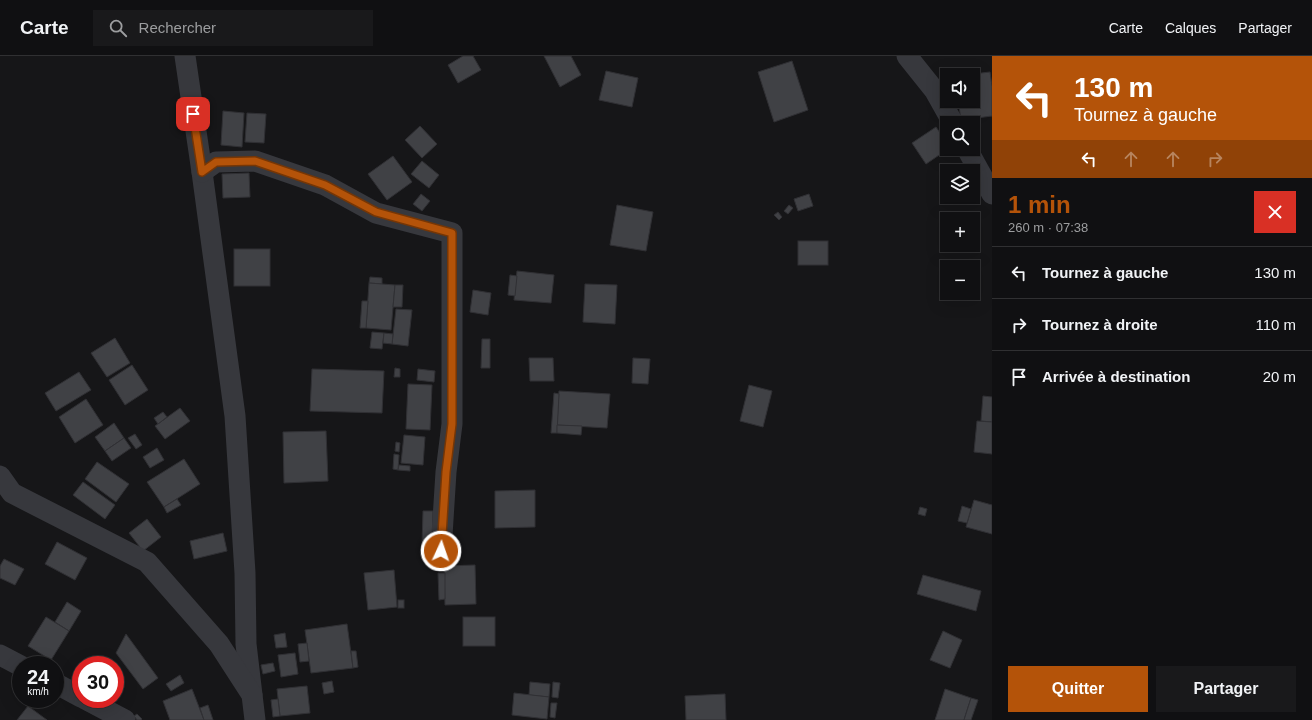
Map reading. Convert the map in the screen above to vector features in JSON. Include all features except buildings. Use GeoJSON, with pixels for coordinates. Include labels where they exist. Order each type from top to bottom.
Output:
{"type":"FeatureCollection","features":[{"type":"Feature","properties":{"kind":"street"},"geometry":{"type":"LineString","coordinates":[[184,56],[202,172],[235,416],[245,573],[246,644],[254,720]]}},
{"type":"Feature","properties":{"kind":"street"},"geometry":{"type":"LineString","coordinates":[[907,56],[935,91],[949,116]]}},
{"type":"Feature","properties":{"kind":"street"},"geometry":{"type":"LineString","coordinates":[[971,156],[992,194]]}},
{"type":"Feature","properties":{"kind":"street"},"geometry":{"type":"LineString","coordinates":[[202,172],[216,162],[255,161],[325,185],[376,212],[452,233],[452,424],[446,472],[441,551]]}},
{"type":"Feature","properties":{"kind":"street"},"geometry":{"type":"LineString","coordinates":[[0,476],[12,493],[147,562],[219,644],[252,695]]}},
{"type":"Feature","properties":{"kind":"street"},"geometry":{"type":"LineString","coordinates":[[0,655],[12,661]]}},
{"type":"Feature","properties":{"kind":"street"},"geometry":{"type":"LineString","coordinates":[[102,708],[125,720]]}},
{"type":"Feature","properties":{"kind":"route"},"geometry":{"type":"LineString","coordinates":[[193,114],[202,172],[216,162],[255,161],[325,185],[376,212],[452,233],[452,424],[446,472],[441,551]]}}]}
